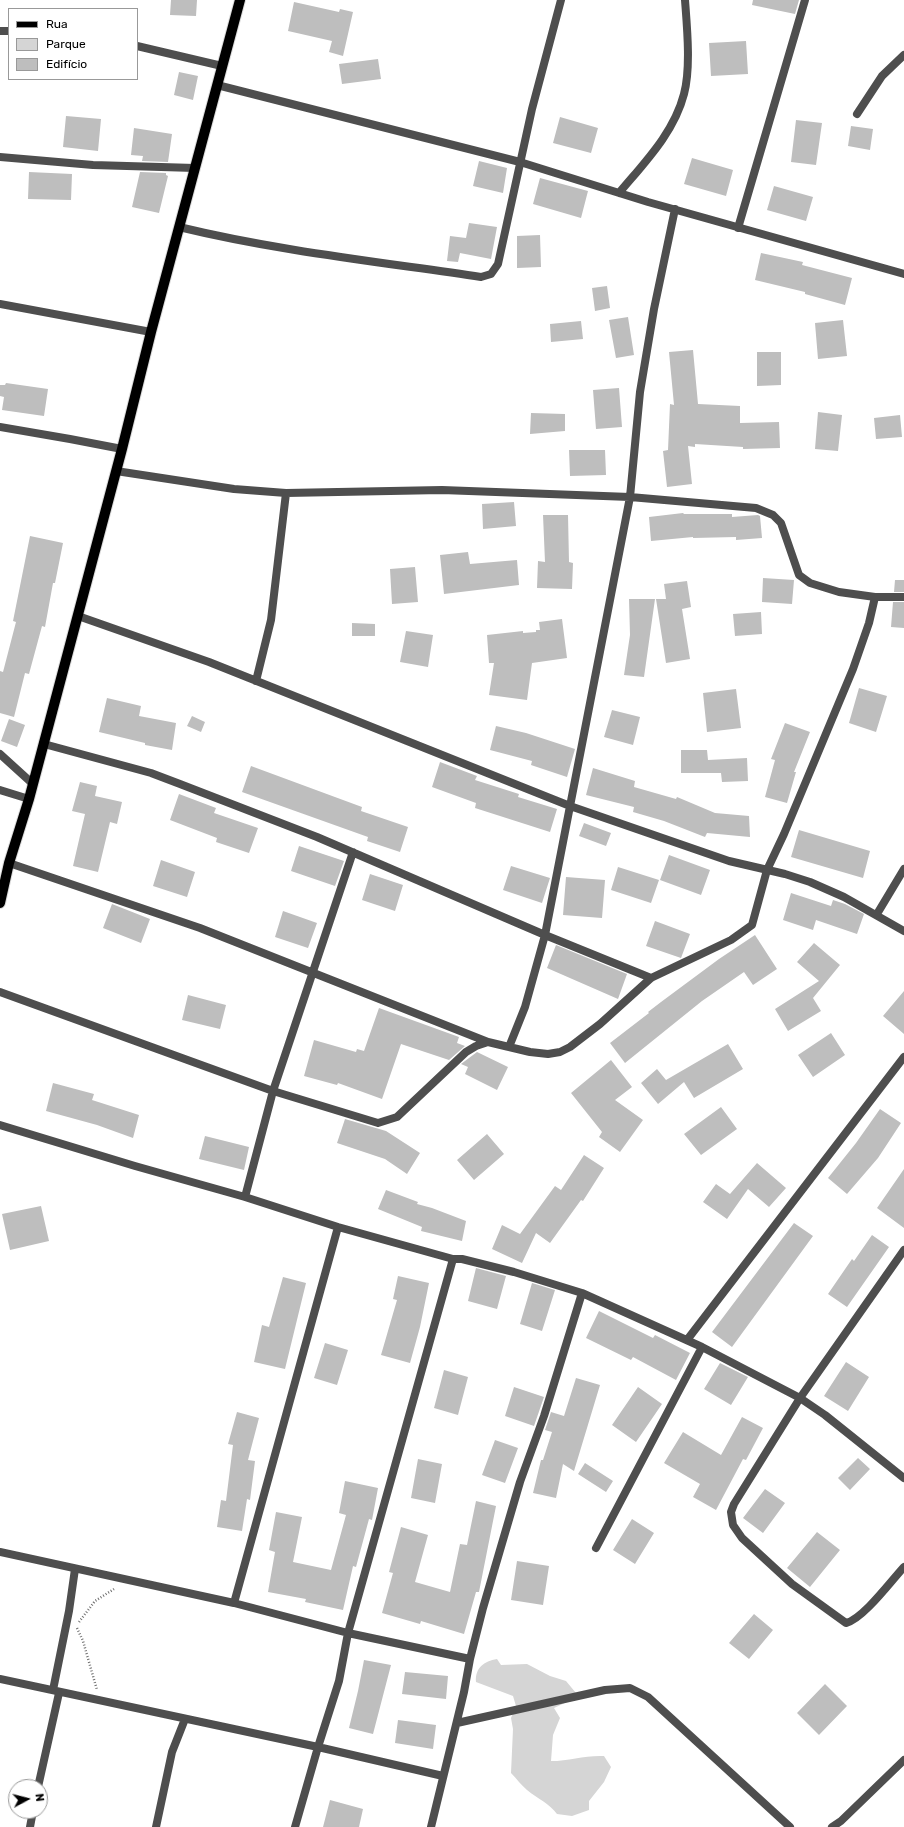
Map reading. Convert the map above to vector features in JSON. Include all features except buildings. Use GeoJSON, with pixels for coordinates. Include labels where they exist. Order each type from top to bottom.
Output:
{"type":"FeatureCollection","features":[{"type":"Feature","properties":{"kind":"main road"},"geometry":{"type":"LineString","coordinates":[[0,903],[9,863],[29,799],[122,449],[150,332],[240,0]]}},
{"type":"Feature","properties":{"kind":"street"},"geometry":{"type":"LineString","coordinates":[[179,227],[215,235],[323,254],[481,277],[492,274],[498,264],[520,162],[561,0]]}},
{"type":"Feature","properties":{"kind":"street"},"geometry":{"type":"LineString","coordinates":[[619,193],[665,136],[674,121],[684,94],[686,71],[685,0]]}},
{"type":"Feature","properties":{"kind":"street"},"geometry":{"type":"LineString","coordinates":[[738,228],[805,0]]}},
{"type":"Feature","properties":{"kind":"street"},"geometry":{"type":"LineString","coordinates":[[138,46],[222,66]]}},
{"type":"Feature","properties":{"kind":"street"},"geometry":{"type":"LineString","coordinates":[[857,114],[882,76],[904,55]]}},
{"type":"Feature","properties":{"kind":"street"},"geometry":{"type":"LineString","coordinates":[[217,85],[520,162],[738,228],[904,274]]}},
{"type":"Feature","properties":{"kind":"street"},"geometry":{"type":"LineString","coordinates":[[0,157],[93,165],[195,168]]}},
{"type":"Feature","properties":{"kind":"street"},"geometry":{"type":"LineString","coordinates":[[508,1047],[525,1007],[545,935],[630,497],[640,392],[654,309],[675,209]]}},
{"type":"Feature","properties":{"kind":"street"},"geometry":{"type":"LineString","coordinates":[[0,304],[150,332]]}},
{"type":"Feature","properties":{"kind":"street"},"geometry":{"type":"LineString","coordinates":[[0,427],[122,449]]}},
{"type":"Feature","properties":{"kind":"street"},"geometry":{"type":"LineString","coordinates":[[116,471],[234,489],[286,493],[442,490],[630,497],[756,508],[773,515],[781,523],[799,575],[810,583],[839,592],[875,597],[904,597]]}},
{"type":"Feature","properties":{"kind":"street"},"geometry":{"type":"LineString","coordinates":[[256,681],[271,620],[286,493]]}},
{"type":"Feature","properties":{"kind":"street"},"geometry":{"type":"LineString","coordinates":[[9,863],[200,928],[273,956],[312,974],[488,1042],[548,1054],[560,1052],[570,1047],[600,1024],[651,978],[732,940],[752,925],[767,870],[784,834],[853,669],[869,623],[875,597]]}},
{"type":"Feature","properties":{"kind":"street"},"geometry":{"type":"LineString","coordinates":[[78,616],[209,662],[570,806],[729,861],[810,882],[877,914],[904,931]]}},
{"type":"Feature","properties":{"kind":"street"},"geometry":{"type":"LineString","coordinates":[[44,744],[151,773],[353,852],[545,935],[651,978]]}},
{"type":"Feature","properties":{"kind":"street"},"geometry":{"type":"LineString","coordinates":[[0,754],[33,784]]}},
{"type":"Feature","properties":{"kind":"street"},"geometry":{"type":"LineString","coordinates":[[0,790],[29,799]]}},
{"type":"Feature","properties":{"kind":"street"},"geometry":{"type":"LineString","coordinates":[[245,1197],[273,1091],[353,852]]}},
{"type":"Feature","properties":{"kind":"street"},"geometry":{"type":"LineString","coordinates":[[877,914],[904,868]]}},
{"type":"Feature","properties":{"kind":"street"},"geometry":{"type":"LineString","coordinates":[[0,992],[273,1091],[378,1123],[389,1121],[396,1117],[466,1052],[476,1046],[488,1042]]}},
{"type":"Feature","properties":{"kind":"street"},"geometry":{"type":"LineString","coordinates":[[687,1340],[904,1057]]}},
{"type":"Feature","properties":{"kind":"street"},"geometry":{"type":"LineString","coordinates":[[0,1125],[134,1166],[245,1197],[338,1227],[453,1259],[462,1259],[514,1272],[582,1294],[702,1347],[800,1398],[825,1415],[904,1478]]}},
{"type":"Feature","properties":{"kind":"street"},"geometry":{"type":"LineString","coordinates":[[234,1603],[338,1227]]}},
{"type":"Feature","properties":{"kind":"street"},"geometry":{"type":"LineString","coordinates":[[904,1250],[800,1398],[734,1504],[731,1512],[733,1525],[742,1538],[792,1584],[846,1623],[855,1619],[864,1612],[904,1567]]}},
{"type":"Feature","properties":{"kind":"street"},"geometry":{"type":"LineString","coordinates":[[295,1827],[339,1681],[348,1633],[453,1259]]}},
{"type":"Feature","properties":{"kind":"street"},"geometry":{"type":"LineString","coordinates":[[431,1827],[457,1722],[470,1659],[520,1482],[544,1416],[582,1294]]}},
{"type":"Feature","properties":{"kind":"street"},"geometry":{"type":"LineString","coordinates":[[596,1548],[702,1347]]}},
{"type":"Feature","properties":{"kind":"street"},"geometry":{"type":"LineString","coordinates":[[0,1552],[234,1603],[348,1633],[470,1659]]}},
{"type":"Feature","properties":{"kind":"street"},"geometry":{"type":"LineString","coordinates":[[40,1779],[56,1692],[75,1569]]}},
{"type":"Feature","properties":{"kind":"street"},"geometry":{"type":"LineString","coordinates":[[0,1679],[318,1747],[443,1776]]}},
{"type":"Feature","properties":{"kind":"street"},"geometry":{"type":"LineString","coordinates":[[457,1722],[605,1690],[630,1688],[648,1697],[790,1827]]}},
{"type":"Feature","properties":{"kind":"street"},"geometry":{"type":"LineString","coordinates":[[156,1827],[172,1752],[185,1719]]}},
{"type":"Feature","properties":{"kind":"street"},"geometry":{"type":"LineString","coordinates":[[832,1827],[842,1824],[904,1760]]}},
{"type":"Feature","properties":{"kind":"path"},"geometry":{"type":"LineString","coordinates":[[62,1647],[95,1601],[113,1589],[135,1581]]}},
{"type":"Feature","properties":{"kind":"path"},"geometry":{"type":"LineString","coordinates":[[76,1626],[83,1641],[98,1693],[105,1701]]}},
{"type":"Feature","properties":{"kind":"green space"},"geometry":{"type":"Polygon","coordinates":[[[497,1659],[501,1665],[527,1664],[550,1676],[566,1681],[576,1693],[567,1702],[554,1708],[560,1718],[553,1735],[551,1761],[591,1756],[604,1756],[611,1767],[604,1782],[589,1801],[589,1810],[572,1816],[557,1814],[547,1804],[525,1788],[511,1773],[513,1729],[511,1718],[516,1706],[513,1696],[476,1682],[477,1673],[481,1666],[488,1661],[497,1659]]]}}]}
